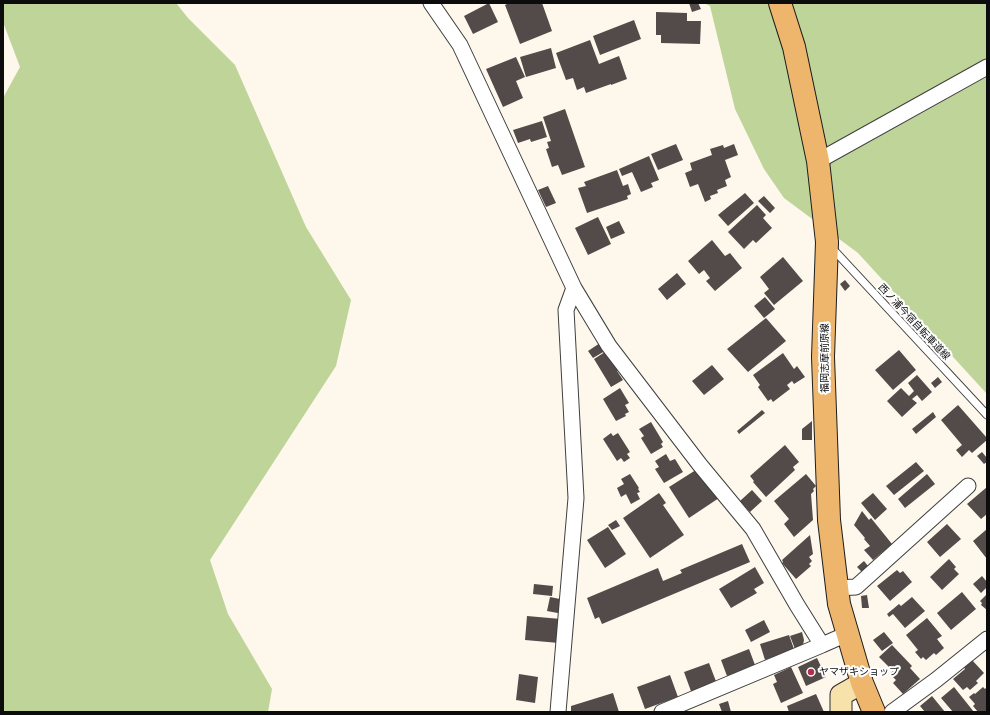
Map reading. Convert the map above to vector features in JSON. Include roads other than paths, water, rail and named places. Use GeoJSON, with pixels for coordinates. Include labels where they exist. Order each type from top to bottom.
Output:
{"type":"FeatureCollection","features":[{"type":"Feature","properties":{"kind":"main road","name":"福岡志摩前原線"},"geometry":{"type":"LineString","coordinates":[[780,3],[794,47],[818,161],[827,242],[823,357],[830,520],[839,604],[862,683],[874,712]]}},
{"type":"Feature","properties":{"kind":"main road"},"geometry":{"type":"LineString","coordinates":[[841,712],[841,695],[862,683]]}},
{"type":"Feature","properties":{"kind":"street"},"geometry":{"type":"LineString","coordinates":[[431,3],[460,46],[574,288],[609,346],[700,465],[753,529],[822,645]]}},
{"type":"Feature","properties":{"kind":"street"},"geometry":{"type":"LineString","coordinates":[[818,161],[987,67]]}},
{"type":"Feature","properties":{"kind":"street"},"geometry":{"type":"LineString","coordinates":[[558,712],[576,498],[566,310],[574,288]]}},
{"type":"Feature","properties":{"kind":"street"},"geometry":{"type":"LineString","coordinates":[[838,588],[856,587],[968,486]]}},
{"type":"Feature","properties":{"kind":"street"},"geometry":{"type":"LineString","coordinates":[[662,712],[847,634]]}},
{"type":"Feature","properties":{"kind":"street"},"geometry":{"type":"LineString","coordinates":[[892,712],[985,645]]}},
{"type":"Feature","properties":{"kind":"lane","name":"西ノ浦今宿自転車道線"},"geometry":{"type":"LineString","coordinates":[[827,242],[987,415]]}},
{"type":"Feature","properties":{"kind":"place","name":"ヤマザキショップ"},"geometry":{"type":"Point","coordinates":[811,672]}}]}
